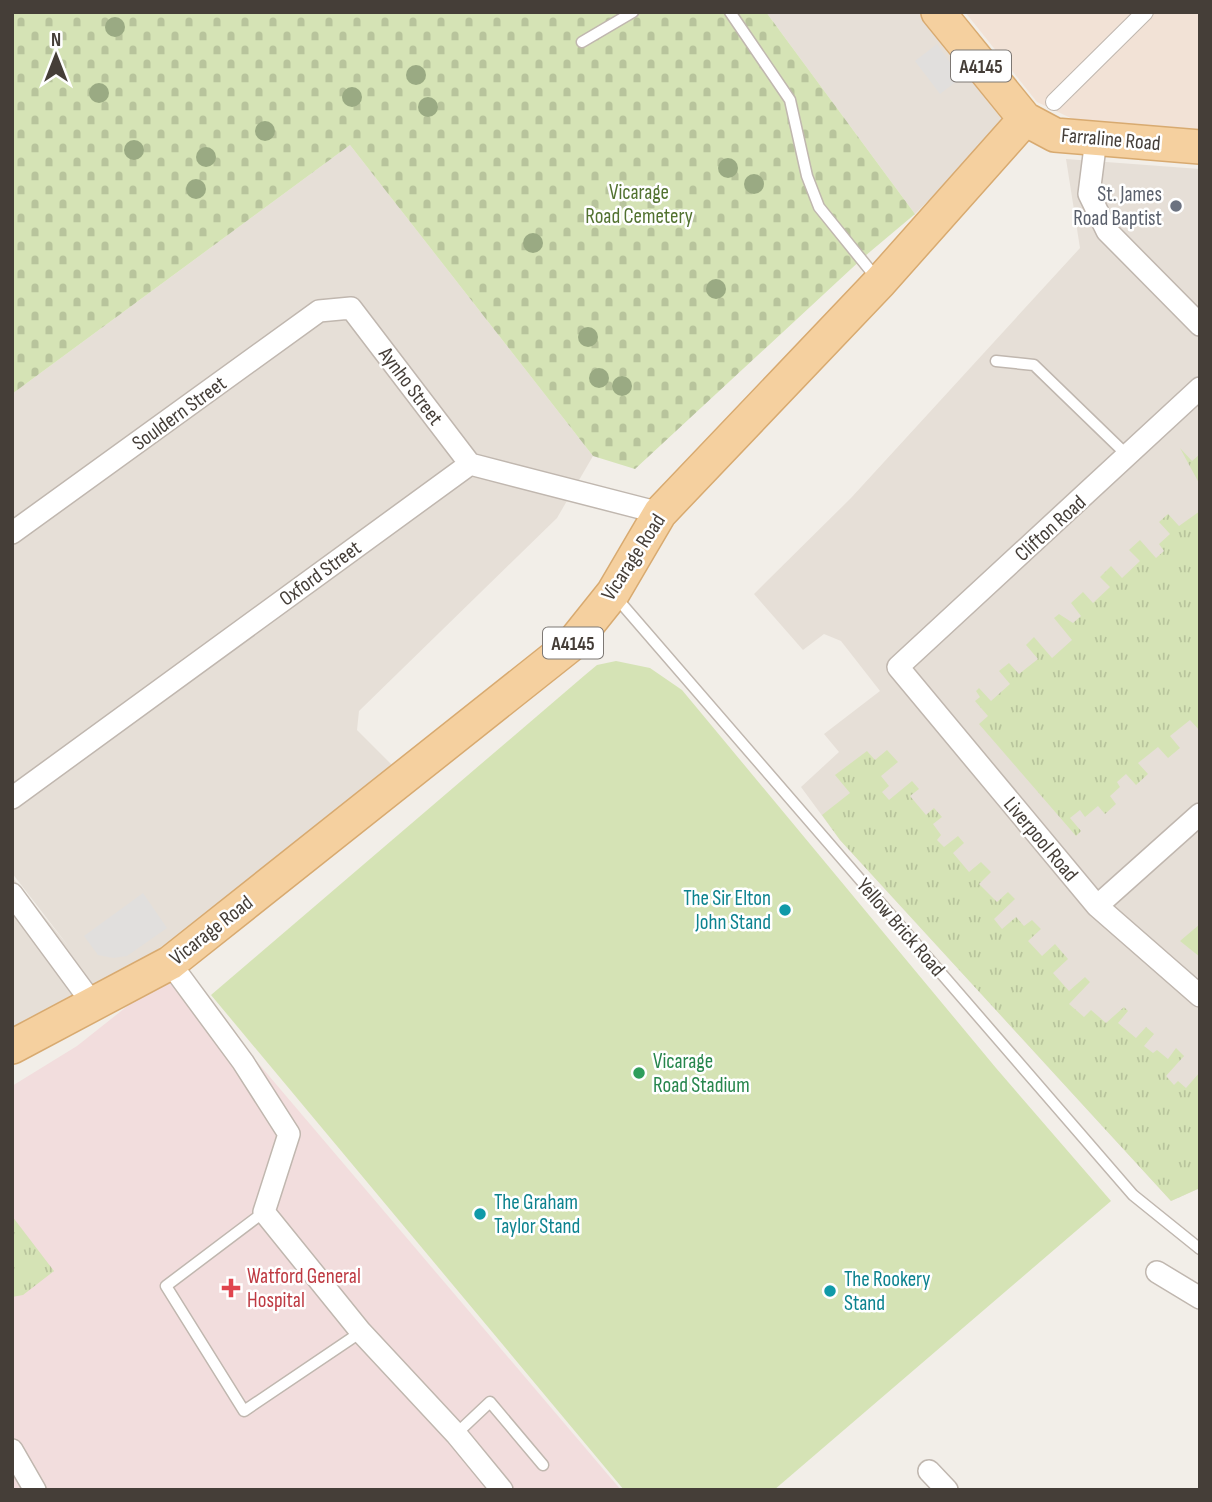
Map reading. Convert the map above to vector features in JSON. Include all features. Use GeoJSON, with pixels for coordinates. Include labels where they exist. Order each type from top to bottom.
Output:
{"type":"FeatureCollection","features":[{"type":"Feature","properties":{"kind":"main road","name":"A4145"},"geometry":{"type":"LineString","coordinates":[[938,12],[1025,120]]}},
{"type":"Feature","properties":{"kind":"main road","name":"Vicarage Road"},"geometry":{"type":"LineString","coordinates":[[12,1047],[170,963],[573,643],[612,593],[660,513],[880,282],[1025,120]]}},
{"type":"Feature","properties":{"kind":"main road","name":"Farraline Road"},"geometry":{"type":"LineString","coordinates":[[1025,120],[1055,135],[1200,147]]}},
{"type":"Feature","properties":{"kind":"street"},"geometry":{"type":"LineString","coordinates":[[1054,102],[1145,12]]}},
{"type":"Feature","properties":{"kind":"street"},"geometry":{"type":"LineString","coordinates":[[1096,139],[1089,194],[1107,231],[1200,324]]}},
{"type":"Feature","properties":{"kind":"street","name":"Aynho Street"},"geometry":{"type":"LineString","coordinates":[[351,308],[470,464]]}},
{"type":"Feature","properties":{"kind":"street","name":"Souldern Street"},"geometry":{"type":"LineString","coordinates":[[12,533],[319,311],[351,308]]}},
{"type":"Feature","properties":{"kind":"street","name":"Clifton Road"},"geometry":{"type":"LineString","coordinates":[[898,667],[1200,388]]}},
{"type":"Feature","properties":{"kind":"street"},"geometry":{"type":"LineString","coordinates":[[470,464],[660,513]]}},
{"type":"Feature","properties":{"kind":"street","name":"Oxford Street"},"geometry":{"type":"LineString","coordinates":[[12,798],[470,464]]}},
{"type":"Feature","properties":{"kind":"street","name":"Liverpool Road"},"geometry":{"type":"LineString","coordinates":[[898,667],[1097,906],[1200,996]]}},
{"type":"Feature","properties":{"kind":"street"},"geometry":{"type":"LineString","coordinates":[[1097,906],[1200,814]]}},
{"type":"Feature","properties":{"kind":"street"},"geometry":{"type":"LineString","coordinates":[[12,894],[93,1004]]}},
{"type":"Feature","properties":{"kind":"street"},"geometry":{"type":"LineString","coordinates":[[170,963],[243,1062],[289,1134],[264,1212],[361,1332],[456,1434],[502,1490]]}},
{"type":"Feature","properties":{"kind":"street"},"geometry":{"type":"LineString","coordinates":[[1157,1272],[1200,1298]]}},
{"type":"Feature","properties":{"kind":"street"},"geometry":{"type":"LineString","coordinates":[[12,1450],[29,1488]]}},
{"type":"Feature","properties":{"kind":"street"},"geometry":{"type":"LineString","coordinates":[[929,1471],[947,1490]]}},
{"type":"Feature","properties":{"kind":"lane"},"geometry":{"type":"LineString","coordinates":[[582,42],[633,12]]}},
{"type":"Feature","properties":{"kind":"lane"},"geometry":{"type":"LineString","coordinates":[[730,12],[790,100],[807,176],[819,207],[880,282]]}},
{"type":"Feature","properties":{"kind":"lane"},"geometry":{"type":"LineString","coordinates":[[996,361],[1034,365],[1128,456]]}},
{"type":"Feature","properties":{"kind":"lane","name":"Yellow Brick Road"},"geometry":{"type":"LineString","coordinates":[[612,593],[1133,1195],[1200,1250]]}},
{"type":"Feature","properties":{"kind":"lane"},"geometry":{"type":"LineString","coordinates":[[264,1212],[166,1286],[244,1410],[361,1332]]}},
{"type":"Feature","properties":{"kind":"lane"},"geometry":{"type":"LineString","coordinates":[[456,1434],[490,1402],[543,1465]]}},
{"type":"Feature","properties":{"kind":"shaded area"},"geometry":{"type":"Polygon","coordinates":[[[766,12],[926,12],[931,31],[1008,121],[915,214],[766,12]]]}},
{"type":"Feature","properties":{"kind":"shaded area"},"geometry":{"type":"Polygon","coordinates":[[[965,12],[1200,12],[1200,133],[1079,122],[1037,102],[965,12]]]}},
{"type":"Feature","properties":{"kind":"shaded area"},"geometry":{"type":"Polygon","coordinates":[[[937,44],[961,78],[940,94],[915,61],[937,44]]]}},
{"type":"Feature","properties":{"kind":"shaded area"},"geometry":{"type":"Polygon","coordinates":[[[350,145],[593,456],[557,518],[359,711],[357,730],[392,765],[301,854],[179,937],[81,995],[12,1028],[12,877],[69,947],[12,873],[12,394],[350,145]]]}},
{"type":"Feature","properties":{"kind":"shaded area"},"geometry":{"type":"Polygon","coordinates":[[[1066,159],[1200,169],[1200,1188],[1171,1201],[840,840],[801,787],[839,752],[824,734],[880,691],[841,641],[824,634],[803,650],[754,594],[851,498],[1080,248],[1066,159]]]}},
{"type":"Feature","properties":{"kind":"shaded area"},"geometry":{"type":"Polygon","coordinates":[[[143,893],[167,928],[127,956],[113,958],[98,955],[84,936],[143,893]]]}},
{"type":"Feature","properties":{"kind":"shaded area","name":"Watford General Hospital"},"geometry":{"type":"Polygon","coordinates":[[[176,975],[208,1004],[621,1490],[12,1490],[12,1086],[77,1046],[130,1004],[176,975]]]}},
{"type":"Feature","properties":{"kind":"green space","name":"Vicarage Road Cemetery"},"geometry":{"type":"Polygon","coordinates":[[[12,12],[766,12],[915,214],[865,256],[635,469],[593,456],[350,145],[12,394],[12,12]]]}},
{"type":"Feature","properties":{"kind":"green space"},"geometry":{"type":"Polygon","coordinates":[[[1180,448],[1192,461],[1200,454],[1200,485],[1180,448]]]}},
{"type":"Feature","properties":{"kind":"green space"},"geometry":{"type":"Polygon","coordinates":[[[1200,511],[1200,731],[1190,720],[1170,736],[1180,748],[1168,758],[1158,747],[1138,763],[1148,774],[1136,785],[1126,774],[1117,782],[1120,787],[1110,796],[1116,804],[1105,814],[1098,806],[1085,817],[1080,810],[1070,818],[1081,831],[1076,836],[979,724],[988,716],[975,701],[980,697],[976,691],[979,688],[991,701],[1010,684],[999,671],[1009,663],[1019,674],[1038,659],[1026,645],[1034,637],[1052,658],[1072,640],[1054,618],[1059,614],[1073,623],[1081,616],[1071,603],[1083,592],[1093,603],[1110,587],[1100,577],[1111,566],[1122,578],[1140,561],[1129,550],[1140,540],[1156,558],[1164,551],[1159,544],[1170,534],[1159,522],[1168,514],[1179,526],[1200,511]]]}},
{"type":"Feature","properties":{"kind":"green space","name":"Vicarage Road Stadium"},"geometry":{"type":"Polygon","coordinates":[[[616,661],[650,668],[682,690],[996,1068],[1111,1201],[774,1490],[624,1490],[211,995],[597,665],[616,661]]]}},
{"type":"Feature","properties":{"kind":"green space"},"geometry":{"type":"Polygon","coordinates":[[[887,750],[898,762],[881,776],[889,786],[882,792],[889,800],[912,781],[919,789],[910,796],[926,815],[934,808],[942,817],[933,824],[941,835],[937,840],[944,847],[958,836],[964,843],[953,853],[969,872],[981,862],[991,872],[979,884],[997,902],[1008,892],[1015,899],[994,919],[1002,929],[1016,917],[1024,926],[1032,920],[1041,929],[1028,941],[1042,956],[1055,944],[1068,959],[1053,973],[1069,991],[1085,977],[1090,982],[1069,1004],[1084,1017],[1091,1010],[1106,1023],[1124,1007],[1128,1011],[1118,1023],[1136,1038],[1146,1027],[1154,1034],[1144,1046],[1153,1053],[1157,1050],[1168,1059],[1176,1048],[1184,1056],[1166,1076],[1174,1085],[1178,1081],[1186,1088],[1200,1072],[1200,1188],[1171,1201],[840,840],[822,815],[850,793],[835,775],[867,751],[875,760],[887,750]]]}},
{"type":"Feature","properties":{"kind":"green space"},"geometry":{"type":"Polygon","coordinates":[[[1200,924],[1200,957],[1180,941],[1200,924]]]}},
{"type":"Feature","properties":{"kind":"green space"},"geometry":{"type":"Polygon","coordinates":[[[12,1216],[54,1271],[23,1295],[12,1297],[12,1216]]]}},
{"type":"Feature","properties":{"kind":"place","name":"St. James Road Baptist"},"geometry":{"type":"Point","coordinates":[1176,206]}},
{"type":"Feature","properties":{"kind":"place","name":"The Sir Elton John Stand"},"geometry":{"type":"Point","coordinates":[785,910]}},
{"type":"Feature","properties":{"kind":"place","name":"Vicarage Road Stadium"},"geometry":{"type":"Point","coordinates":[639,1073]}},
{"type":"Feature","properties":{"kind":"place","name":"The Graham Taylor Stand"},"geometry":{"type":"Point","coordinates":[480,1214]}},
{"type":"Feature","properties":{"kind":"place","name":"Watford General Hospital"},"geometry":{"type":"Point","coordinates":[231,1288]}},
{"type":"Feature","properties":{"kind":"place","name":"The Rookery Stand"},"geometry":{"type":"Point","coordinates":[830,1291]}}]}
